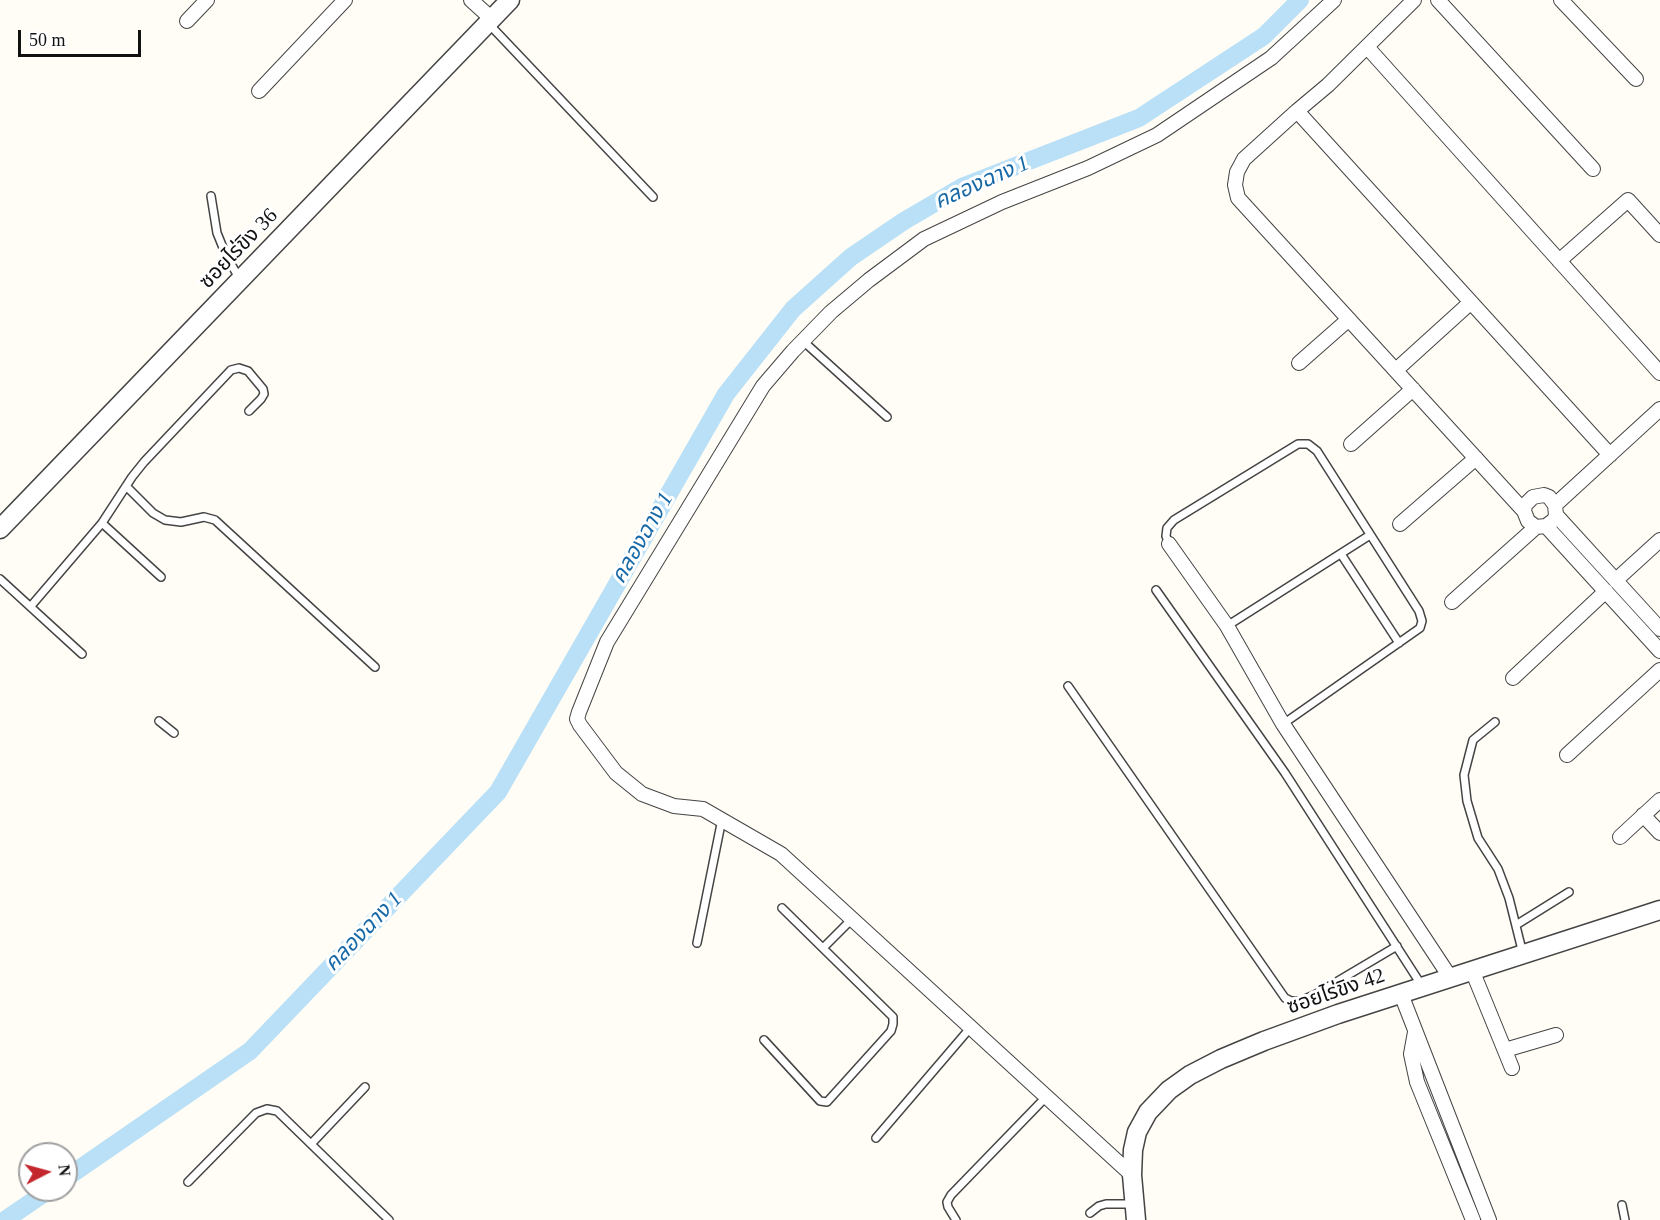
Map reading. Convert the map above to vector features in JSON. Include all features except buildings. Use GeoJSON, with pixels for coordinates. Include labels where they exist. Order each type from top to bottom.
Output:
{"type":"FeatureCollection","features":[{"type":"Feature","properties":{"kind":"street"},"geometry":{"type":"LineString","coordinates":[[187,21],[207,0]]}},
{"type":"Feature","properties":{"kind":"street"},"geometry":{"type":"LineString","coordinates":[[259,91],[345,0]]}},
{"type":"Feature","properties":{"kind":"street"},"geometry":{"type":"LineString","coordinates":[[471,0],[490,21]]}},
{"type":"Feature","properties":{"kind":"street","name":"ซอยไร่ขิง 36"},"geometry":{"type":"LineString","coordinates":[[0,529],[510,0]]}},
{"type":"Feature","properties":{"kind":"street"},"geometry":{"type":"LineString","coordinates":[[1132,1175],[781,855],[723,818],[703,809],[674,806],[642,794],[616,773],[577,719],[607,642],[763,386],[831,312],[924,239],[1002,202],[1088,168],[1157,135],[1271,58],[1334,0]]}},
{"type":"Feature","properties":{"kind":"street"},"geometry":{"type":"LineString","coordinates":[[1414,0],[1368,48],[1244,159],[1237,172],[1235,185],[1238,198],[1524,511],[1528,521],[1541,526],[1606,591],[1660,651]]}},
{"type":"Feature","properties":{"kind":"street"},"geometry":{"type":"LineString","coordinates":[[1438,0],[1593,169]]}},
{"type":"Feature","properties":{"kind":"street"},"geometry":{"type":"LineString","coordinates":[[1561,0],[1636,79]]}},
{"type":"Feature","properties":{"kind":"street"},"geometry":{"type":"LineString","coordinates":[[1368,48],[1660,373]]}},
{"type":"Feature","properties":{"kind":"street"},"geometry":{"type":"LineString","coordinates":[[1297,111],[1610,455]]}},
{"type":"Feature","properties":{"kind":"street"},"geometry":{"type":"LineString","coordinates":[[1559,261],[1628,200],[1660,235]]}},
{"type":"Feature","properties":{"kind":"street"},"geometry":{"type":"LineString","coordinates":[[1395,370],[1471,302]]}},
{"type":"Feature","properties":{"kind":"street"},"geometry":{"type":"LineString","coordinates":[[1299,363],[1349,320]]}},
{"type":"Feature","properties":{"kind":"street"},"geometry":{"type":"LineString","coordinates":[[1351,444],[1413,389]]}},
{"type":"Feature","properties":{"kind":"street"},"geometry":{"type":"LineString","coordinates":[[1452,603],[1541,526],[1550,524],[1556,510],[1610,455],[1660,409]]}},
{"type":"Feature","properties":{"kind":"street"},"geometry":{"type":"LineString","coordinates":[[1400,524],[1476,458]]}},
{"type":"Feature","properties":{"kind":"street"},"geometry":{"type":"LineString","coordinates":[[1524,511],[1528,501],[1538,495],[1549,497],[1556,510],[1660,629]]}},
{"type":"Feature","properties":{"kind":"street"},"geometry":{"type":"LineString","coordinates":[[1616,580],[1660,540]]}},
{"type":"Feature","properties":{"kind":"street"},"geometry":{"type":"LineString","coordinates":[[1169,544],[1227,626],[1283,724],[1450,977]]}},
{"type":"Feature","properties":{"kind":"street"},"geometry":{"type":"LineString","coordinates":[[1513,678],[1606,591]]}},
{"type":"Feature","properties":{"kind":"street"},"geometry":{"type":"LineString","coordinates":[[1567,755],[1660,670]]}},
{"type":"Feature","properties":{"kind":"street"},"geometry":{"type":"LineString","coordinates":[[1620,837],[1660,800]]}},
{"type":"Feature","properties":{"kind":"street"},"geometry":{"type":"LineString","coordinates":[[1643,815],[1660,833]]}},
{"type":"Feature","properties":{"kind":"street","name":"ซอยไร่ขิง 42"},"geometry":{"type":"LineString","coordinates":[[1136,1212],[1132,1175],[1133,1150],[1137,1132],[1148,1112],[1169,1090],[1190,1075],[1264,1041],[1338,1014],[1660,910]]}},
{"type":"Feature","properties":{"kind":"street"},"geometry":{"type":"LineString","coordinates":[[1472,970],[1512,1068]]}},
{"type":"Feature","properties":{"kind":"street"},"geometry":{"type":"LineString","coordinates":[[1401,994],[1490,1220]]}},
{"type":"Feature","properties":{"kind":"street"},"geometry":{"type":"LineString","coordinates":[[1415,1030],[1411,1054],[1415,1075],[1473,1220]]}},
{"type":"Feature","properties":{"kind":"street"},"geometry":{"type":"LineString","coordinates":[[1505,1050],[1556,1035]]}},
{"type":"Feature","properties":{"kind":"lane"},"geometry":{"type":"LineString","coordinates":[[490,21],[653,197]]}},
{"type":"Feature","properties":{"kind":"lane"},"geometry":{"type":"LineString","coordinates":[[212,196],[217,233],[240,280]]}},
{"type":"Feature","properties":{"kind":"lane"},"geometry":{"type":"LineString","coordinates":[[803,341],[887,417]]}},
{"type":"Feature","properties":{"kind":"lane"},"geometry":{"type":"LineString","coordinates":[[31,606],[102,523],[144,462],[231,370],[239,368],[248,371],[263,389],[264,394],[261,399],[249,411]]}},
{"type":"Feature","properties":{"kind":"lane"},"geometry":{"type":"LineString","coordinates":[[1169,544],[1166,536],[1167,528],[1174,520],[1298,444],[1308,444],[1317,451],[1419,611],[1422,621],[1420,628],[1283,724]]}},
{"type":"Feature","properties":{"kind":"lane"},"geometry":{"type":"LineString","coordinates":[[126,486],[153,513],[165,520],[181,522],[204,517],[215,520],[375,667]]}},
{"type":"Feature","properties":{"kind":"lane"},"geometry":{"type":"LineString","coordinates":[[102,523],[161,577]]}},
{"type":"Feature","properties":{"kind":"lane"},"geometry":{"type":"LineString","coordinates":[[1227,626],[1370,535]]}},
{"type":"Feature","properties":{"kind":"lane"},"geometry":{"type":"LineString","coordinates":[[1341,554],[1399,643]]}},
{"type":"Feature","properties":{"kind":"lane"},"geometry":{"type":"LineString","coordinates":[[0,579],[82,654]]}},
{"type":"Feature","properties":{"kind":"lane"},"geometry":{"type":"LineString","coordinates":[[1156,590],[1285,773],[1422,987]]}},
{"type":"Feature","properties":{"kind":"lane"},"geometry":{"type":"LineString","coordinates":[[1068,686],[1285,998],[1300,1001],[1316,994],[1397,946]]}},
{"type":"Feature","properties":{"kind":"lane"},"geometry":{"type":"LineString","coordinates":[[159,721],[174,733]]}},
{"type":"Feature","properties":{"kind":"lane"},"geometry":{"type":"LineString","coordinates":[[1495,722],[1473,740],[1464,775],[1467,801],[1478,837],[1498,869],[1509,898],[1523,955]]}},
{"type":"Feature","properties":{"kind":"lane"},"geometry":{"type":"LineString","coordinates":[[698,943],[723,818]]}},
{"type":"Feature","properties":{"kind":"lane"},"geometry":{"type":"LineString","coordinates":[[1516,925],[1569,891]]}},
{"type":"Feature","properties":{"kind":"lane"},"geometry":{"type":"LineString","coordinates":[[764,1040],[820,1101],[828,1102],[891,1031],[893,1024],[893,1017],[824,947],[782,909]]}},
{"type":"Feature","properties":{"kind":"lane"},"geometry":{"type":"LineString","coordinates":[[824,947],[852,919]]}},
{"type":"Feature","properties":{"kind":"lane"},"geometry":{"type":"LineString","coordinates":[[876,1138],[971,1027]]}},
{"type":"Feature","properties":{"kind":"lane"},"geometry":{"type":"LineString","coordinates":[[311,1144],[365,1087]]}},
{"type":"Feature","properties":{"kind":"lane"},"geometry":{"type":"LineString","coordinates":[[956,1220],[948,1208],[947,1202],[951,1194],[1046,1096]]}},
{"type":"Feature","properties":{"kind":"lane"},"geometry":{"type":"LineString","coordinates":[[188,1182],[256,1113],[267,1109],[278,1111],[389,1220]]}},
{"type":"Feature","properties":{"kind":"lane"},"geometry":{"type":"LineString","coordinates":[[1090,1213],[1106,1204],[1136,1212]]}},
{"type":"Feature","properties":{"kind":"lane"},"geometry":{"type":"LineString","coordinates":[[1622,1205],[1625,1220]]}},
{"type":"Feature","properties":{"kind":"waterway","name":"คลองฉาง 1"},"geometry":{"type":"LineString","coordinates":[[78,1170],[250,1051],[498,792],[726,394],[793,309],[851,257],[904,221],[962,187],[1139,118],[1264,36],[1300,0]]}},
{"type":"Feature","properties":{"kind":"waterway","name":"คลองฉาง 1"},"geometry":{"type":"LineString","coordinates":[[5,1220],[31,1202]]}}]}
